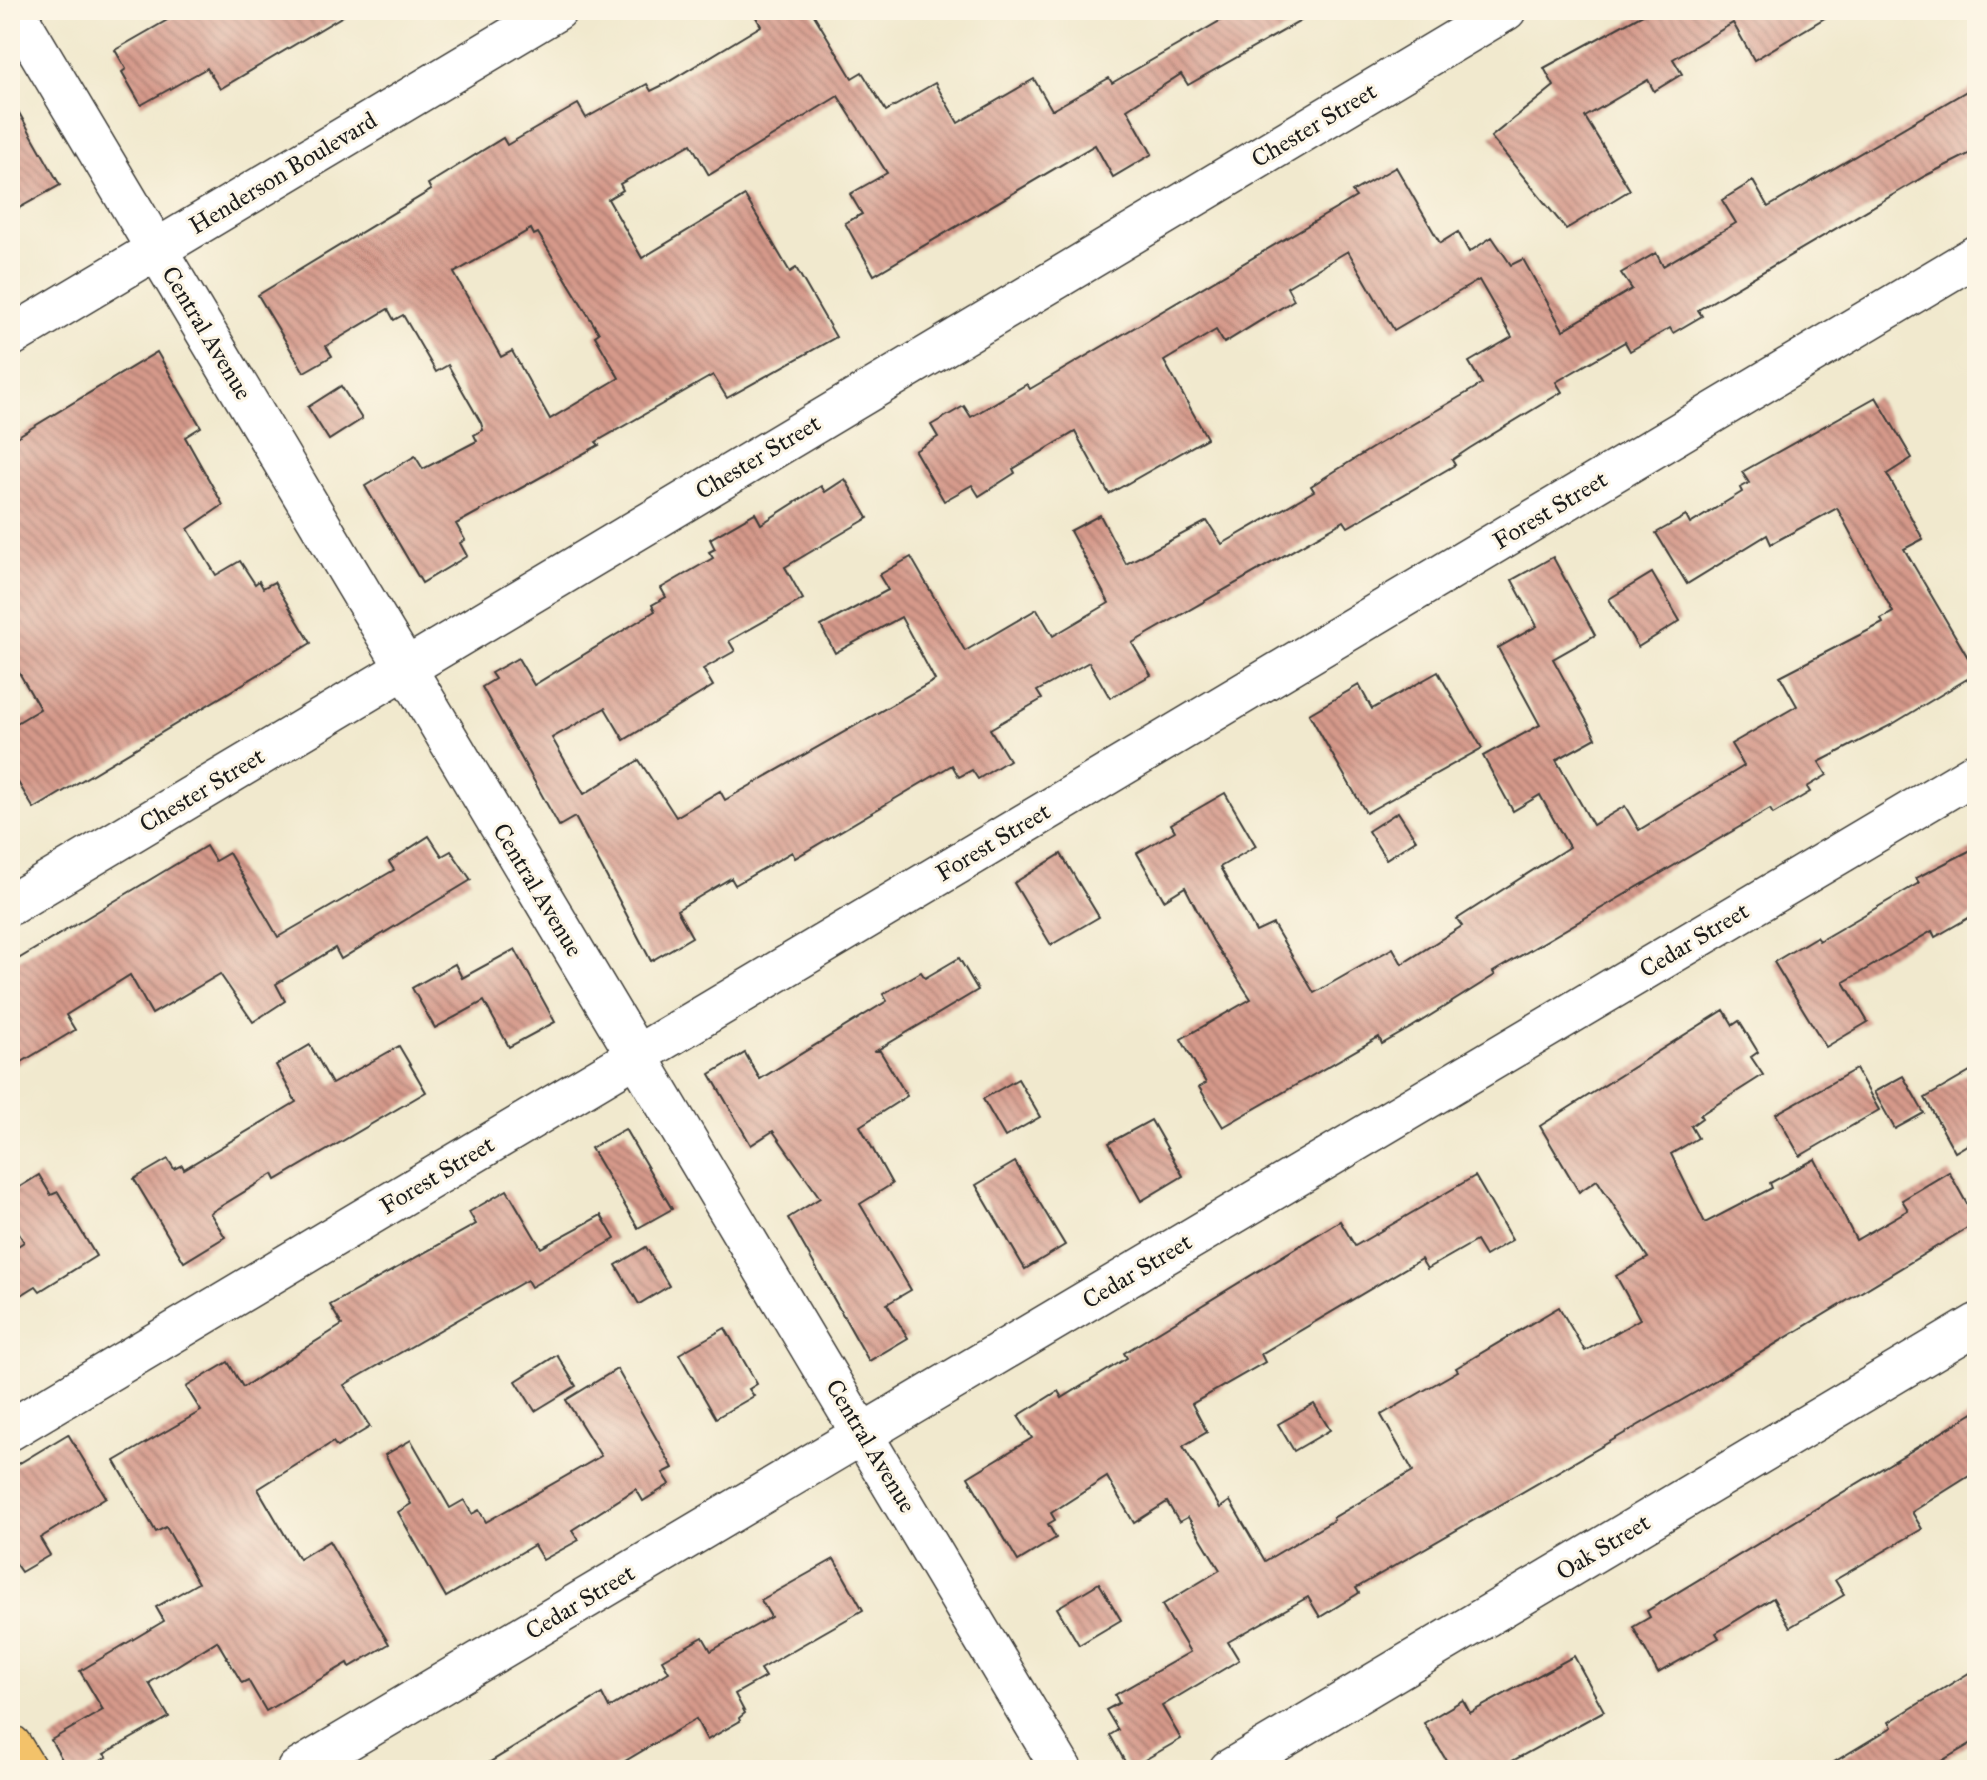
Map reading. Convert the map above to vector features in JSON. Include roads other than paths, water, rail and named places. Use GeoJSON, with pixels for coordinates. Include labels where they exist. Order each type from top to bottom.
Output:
{"type":"FeatureCollection","features":[{"type":"Feature","properties":{"kind":"main road"},"geometry":{"type":"LineString","coordinates":[[10,1747],[24,1770]]}},
{"type":"Feature","properties":{"kind":"street","name":"Central Avenue"},"geometry":{"type":"LineString","coordinates":[[14,10],[1062,1770]]}},
{"type":"Feature","properties":{"kind":"street","name":"Henderson Boulevard"},"geometry":{"type":"LineString","coordinates":[[10,337],[557,10]]}},
{"type":"Feature","properties":{"kind":"street","name":"Chester Street"},"geometry":{"type":"LineString","coordinates":[[10,905],[1506,10]]}},
{"type":"Feature","properties":{"kind":"street","name":"Forest Street"},"geometry":{"type":"LineString","coordinates":[[10,1430],[1977,255]]}},
{"type":"Feature","properties":{"kind":"street","name":"Cedar Street"},"geometry":{"type":"LineString","coordinates":[[297,1770],[1977,772]]}},
{"type":"Feature","properties":{"kind":"street","name":"Oak Street"},"geometry":{"type":"LineString","coordinates":[[1229,1770],[1977,1324]]}}]}
